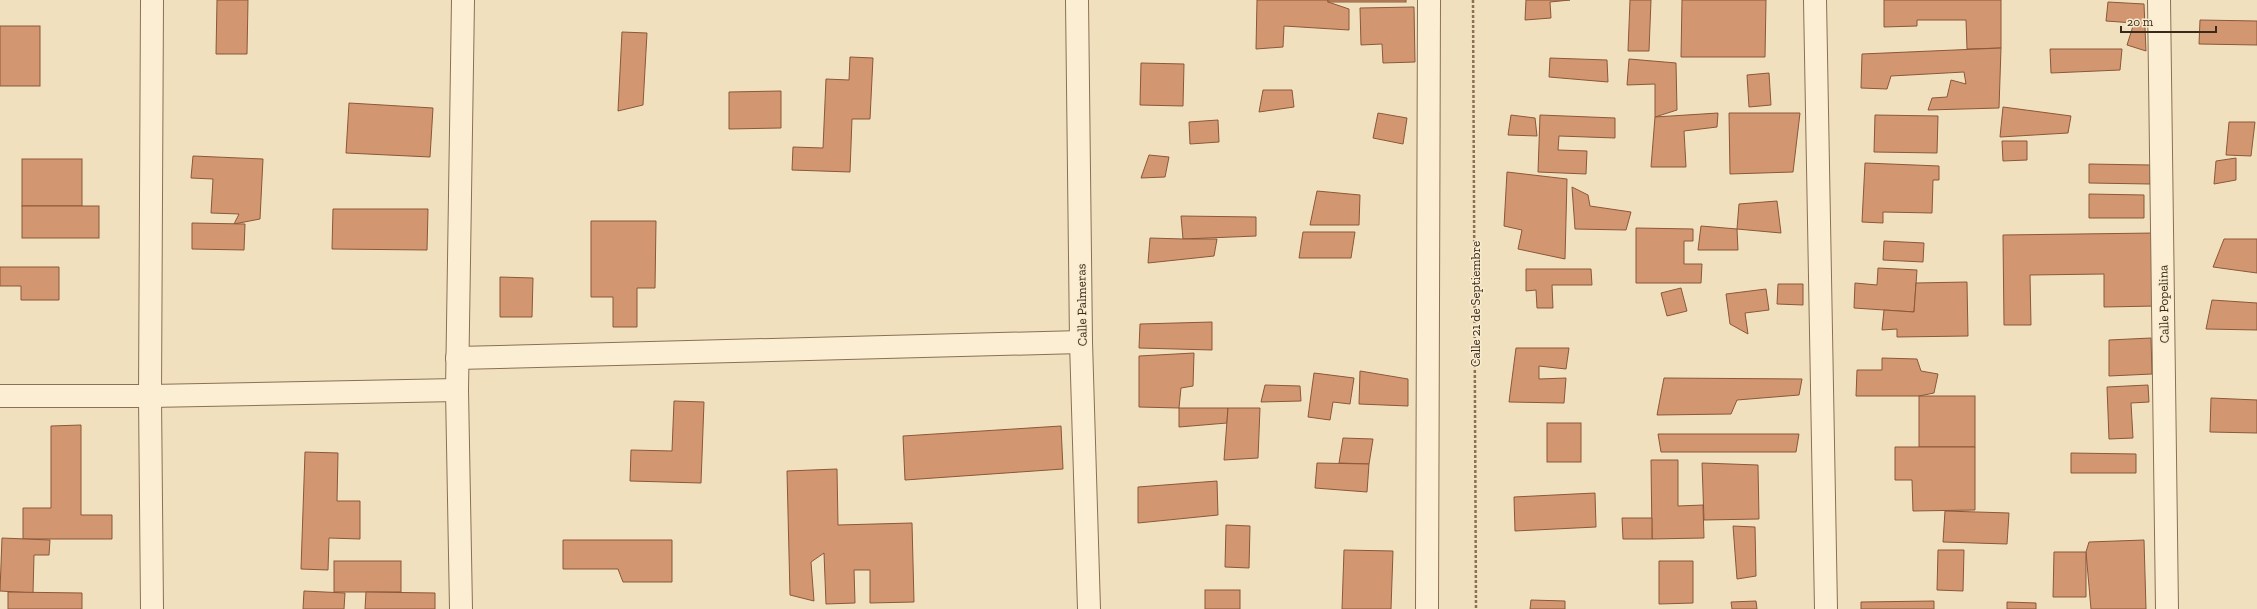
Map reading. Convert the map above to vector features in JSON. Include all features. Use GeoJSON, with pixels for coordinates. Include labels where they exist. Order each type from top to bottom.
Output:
{"type":"FeatureCollection","features":[{"type":"Feature","properties":{"kind":"street"},"geometry":{"type":"LineString","coordinates":[[152,0],[150,396],[152,609]]}},
{"type":"Feature","properties":{"kind":"street"},"geometry":{"type":"LineString","coordinates":[[461,609],[457,390],[463,0]]}},
{"type":"Feature","properties":{"kind":"street","name":"Calle Palmeras"},"geometry":{"type":"LineString","coordinates":[[1077,0],[1081,342],[1089,609]]}},
{"type":"Feature","properties":{"kind":"street"},"geometry":{"type":"LineString","coordinates":[[1427,609],[1429,0]]}},
{"type":"Feature","properties":{"kind":"street"},"geometry":{"type":"LineString","coordinates":[[1815,0],[1826,609]]}},
{"type":"Feature","properties":{"kind":"street","name":"Calle Popelina"},"geometry":{"type":"LineString","coordinates":[[2159,0],[2167,609]]}},
{"type":"Feature","properties":{"kind":"street"},"geometry":{"type":"LineString","coordinates":[[458,358],[1081,342]]}},
{"type":"Feature","properties":{"kind":"street"},"geometry":{"type":"LineString","coordinates":[[0,396],[150,396],[457,390]]}},
{"type":"Feature","properties":{"kind":"path","name":"Calle 21 de Septiembre"},"geometry":{"type":"LineString","coordinates":[[1473,0],[1476,609]]}},
{"type":"Feature","properties":{"kind":"building"},"geometry":{"type":"Polygon","coordinates":[[[217,0],[248,0],[247,54],[216,54],[217,0]]]}},
{"type":"Feature","properties":{"kind":"building"},"geometry":{"type":"Polygon","coordinates":[[[1257,0],[1328,0],[1328,2],[1349,9],[1349,30],[1284,26],[1283,47],[1256,49],[1257,0]]]}},
{"type":"Feature","properties":{"kind":"building"},"geometry":{"type":"Polygon","coordinates":[[[1328,0],[1406,0],[1406,2],[1328,2],[1328,0]]]}},
{"type":"Feature","properties":{"kind":"building"},"geometry":{"type":"Polygon","coordinates":[[[1526,0],[1570,0],[1550,2],[1551,18],[1525,20],[1526,0]]]}},
{"type":"Feature","properties":{"kind":"building"},"geometry":{"type":"Polygon","coordinates":[[[1630,0],[1651,0],[1649,51],[1628,51],[1630,0]]]}},
{"type":"Feature","properties":{"kind":"building"},"geometry":{"type":"Polygon","coordinates":[[[1682,0],[1766,0],[1765,57],[1681,57],[1682,0]]]}},
{"type":"Feature","properties":{"kind":"building"},"geometry":{"type":"Polygon","coordinates":[[[1884,0],[2001,0],[2001,48],[1967,49],[1966,20],[1917,20],[1917,26],[1884,27],[1884,0]]]}},
{"type":"Feature","properties":{"kind":"building"},"geometry":{"type":"Polygon","coordinates":[[[2108,2],[2144,4],[2146,51],[2127,45],[2134,23],[2106,21],[2108,2]]]}},
{"type":"Feature","properties":{"kind":"building"},"geometry":{"type":"Polygon","coordinates":[[[1414,7],[1415,62],[1383,63],[1382,44],[1361,45],[1360,8],[1414,7]]]}},
{"type":"Feature","properties":{"kind":"building"},"geometry":{"type":"Polygon","coordinates":[[[2200,20],[2257,21],[2257,45],[2199,44],[2200,20]]]}},
{"type":"Feature","properties":{"kind":"building"},"geometry":{"type":"Polygon","coordinates":[[[0,26],[40,26],[40,86],[0,86],[0,26]]]}},
{"type":"Feature","properties":{"kind":"building"},"geometry":{"type":"Polygon","coordinates":[[[622,32],[647,33],[643,105],[618,111],[622,32]]]}},
{"type":"Feature","properties":{"kind":"building"},"geometry":{"type":"Polygon","coordinates":[[[2001,48],[1999,108],[1928,110],[1932,98],[1947,97],[1951,80],[1966,84],[1964,72],[1891,76],[1887,89],[1861,88],[1862,54],[2001,48]]]}},
{"type":"Feature","properties":{"kind":"building"},"geometry":{"type":"Polygon","coordinates":[[[2050,49],[2122,49],[2120,70],[2051,73],[2050,49]]]}},
{"type":"Feature","properties":{"kind":"building"},"geometry":{"type":"Polygon","coordinates":[[[850,57],[873,58],[870,119],[852,119],[850,172],[792,170],[793,147],[823,148],[826,79],[849,80],[850,57]]]}},
{"type":"Feature","properties":{"kind":"building"},"geometry":{"type":"Polygon","coordinates":[[[1550,58],[1607,60],[1608,82],[1549,77],[1550,58]]]}},
{"type":"Feature","properties":{"kind":"building"},"geometry":{"type":"Polygon","coordinates":[[[1629,59],[1676,63],[1677,110],[1655,117],[1655,84],[1627,85],[1629,59]]]}},
{"type":"Feature","properties":{"kind":"building"},"geometry":{"type":"Polygon","coordinates":[[[1141,63],[1184,64],[1183,106],[1140,105],[1141,63]]]}},
{"type":"Feature","properties":{"kind":"building"},"geometry":{"type":"Polygon","coordinates":[[[1769,73],[1771,105],[1749,107],[1747,75],[1769,73]]]}},
{"type":"Feature","properties":{"kind":"building"},"geometry":{"type":"Polygon","coordinates":[[[1263,90],[1292,90],[1294,107],[1259,112],[1263,90]]]}},
{"type":"Feature","properties":{"kind":"building"},"geometry":{"type":"Polygon","coordinates":[[[781,91],[781,128],[729,129],[729,92],[781,91]]]}},
{"type":"Feature","properties":{"kind":"building"},"geometry":{"type":"Polygon","coordinates":[[[349,103],[433,108],[430,157],[346,153],[349,103]]]}},
{"type":"Feature","properties":{"kind":"building"},"geometry":{"type":"Polygon","coordinates":[[[2003,107],[2071,116],[2068,133],[2000,137],[2003,107]]]}},
{"type":"Feature","properties":{"kind":"building"},"geometry":{"type":"Polygon","coordinates":[[[1378,113],[1407,118],[1403,144],[1373,138],[1378,113]]]}},
{"type":"Feature","properties":{"kind":"building"},"geometry":{"type":"Polygon","coordinates":[[[1718,113],[1717,127],[1684,131],[1686,167],[1651,167],[1655,117],[1718,113]]]}},
{"type":"Feature","properties":{"kind":"building"},"geometry":{"type":"Polygon","coordinates":[[[1729,113],[1800,113],[1793,172],[1730,174],[1729,113]]]}},
{"type":"Feature","properties":{"kind":"building"},"geometry":{"type":"Polygon","coordinates":[[[1511,115],[1535,118],[1537,136],[1508,135],[1511,115]]]}},
{"type":"Feature","properties":{"kind":"building"},"geometry":{"type":"Polygon","coordinates":[[[1540,115],[1615,118],[1615,138],[1559,136],[1558,150],[1587,151],[1586,174],[1538,172],[1540,115]]]}},
{"type":"Feature","properties":{"kind":"building"},"geometry":{"type":"Polygon","coordinates":[[[1875,115],[1938,116],[1937,153],[1874,152],[1875,115]]]}},
{"type":"Feature","properties":{"kind":"building"},"geometry":{"type":"Polygon","coordinates":[[[1218,120],[1219,142],[1190,144],[1189,122],[1218,120]]]}},
{"type":"Feature","properties":{"kind":"building"},"geometry":{"type":"Polygon","coordinates":[[[2229,122],[2255,122],[2251,156],[2226,155],[2229,122]]]}},
{"type":"Feature","properties":{"kind":"building"},"geometry":{"type":"Polygon","coordinates":[[[2002,141],[2027,141],[2027,160],[2003,161],[2002,141]]]}},
{"type":"Feature","properties":{"kind":"building"},"geometry":{"type":"Polygon","coordinates":[[[1149,155],[1169,157],[1165,177],[1141,178],[1149,155]]]}},
{"type":"Feature","properties":{"kind":"building"},"geometry":{"type":"Polygon","coordinates":[[[193,156],[263,159],[260,219],[234,224],[239,214],[211,213],[213,179],[191,178],[193,156]]]}},
{"type":"Feature","properties":{"kind":"building"},"geometry":{"type":"Polygon","coordinates":[[[2236,158],[2236,180],[2214,184],[2216,161],[2236,158]]]}},
{"type":"Feature","properties":{"kind":"building"},"geometry":{"type":"Polygon","coordinates":[[[22,159],[82,159],[82,206],[22,206],[22,159]]]}},
{"type":"Feature","properties":{"kind":"building"},"geometry":{"type":"Polygon","coordinates":[[[1865,163],[1939,166],[1939,180],[1933,180],[1932,213],[1883,212],[1883,223],[1862,222],[1865,163]]]}},
{"type":"Feature","properties":{"kind":"building"},"geometry":{"type":"Polygon","coordinates":[[[2089,164],[2150,165],[2150,184],[2089,183],[2089,164]]]}},
{"type":"Feature","properties":{"kind":"building"},"geometry":{"type":"Polygon","coordinates":[[[1507,172],[1567,179],[1565,259],[1518,249],[1522,230],[1504,226],[1507,172]]]}},
{"type":"Feature","properties":{"kind":"building"},"geometry":{"type":"Polygon","coordinates":[[[1572,187],[1588,195],[1590,206],[1631,212],[1626,230],[1575,229],[1572,187]]]}},
{"type":"Feature","properties":{"kind":"building"},"geometry":{"type":"Polygon","coordinates":[[[1317,191],[1360,195],[1359,225],[1310,225],[1317,191]]]}},
{"type":"Feature","properties":{"kind":"building"},"geometry":{"type":"Polygon","coordinates":[[[2089,194],[2144,195],[2144,218],[2089,218],[2089,194]]]}},
{"type":"Feature","properties":{"kind":"building"},"geometry":{"type":"Polygon","coordinates":[[[1777,201],[1781,233],[1737,229],[1739,204],[1777,201]]]}},
{"type":"Feature","properties":{"kind":"building"},"geometry":{"type":"Polygon","coordinates":[[[22,206],[99,206],[99,238],[22,238],[22,206]]]}},
{"type":"Feature","properties":{"kind":"building"},"geometry":{"type":"Polygon","coordinates":[[[333,209],[428,209],[427,250],[332,249],[333,209]]]}},
{"type":"Feature","properties":{"kind":"building"},"geometry":{"type":"Polygon","coordinates":[[[1181,216],[1256,217],[1256,236],[1183,239],[1181,216]]]}},
{"type":"Feature","properties":{"kind":"building"},"geometry":{"type":"Polygon","coordinates":[[[591,221],[656,221],[655,288],[637,288],[637,327],[613,327],[613,297],[591,297],[591,221]]]}},
{"type":"Feature","properties":{"kind":"building"},"geometry":{"type":"Polygon","coordinates":[[[192,223],[245,224],[244,250],[192,249],[192,223]]]}},
{"type":"Feature","properties":{"kind":"building"},"geometry":{"type":"Polygon","coordinates":[[[1701,226],[1737,229],[1738,250],[1698,250],[1701,226]]]}},
{"type":"Feature","properties":{"kind":"building"},"geometry":{"type":"Polygon","coordinates":[[[1636,228],[1693,229],[1693,241],[1684,241],[1684,264],[1702,264],[1701,283],[1636,283],[1636,228]]]}},
{"type":"Feature","properties":{"kind":"building"},"geometry":{"type":"Polygon","coordinates":[[[1303,232],[1355,232],[1351,258],[1299,258],[1303,232]]]}},
{"type":"Feature","properties":{"kind":"building"},"geometry":{"type":"Polygon","coordinates":[[[2155,233],[2156,306],[2104,307],[2104,274],[2030,275],[2031,325],[2004,325],[2003,235],[2155,233]]]}},
{"type":"Feature","properties":{"kind":"building"},"geometry":{"type":"Polygon","coordinates":[[[1150,238],[1217,239],[1214,256],[1148,263],[1150,238]]]}},
{"type":"Feature","properties":{"kind":"building"},"geometry":{"type":"Polygon","coordinates":[[[2224,239],[2257,239],[2257,273],[2213,267],[2224,239]]]}},
{"type":"Feature","properties":{"kind":"building"},"geometry":{"type":"Polygon","coordinates":[[[1884,241],[1924,243],[1923,262],[1883,260],[1884,241]]]}},
{"type":"Feature","properties":{"kind":"building"},"geometry":{"type":"Polygon","coordinates":[[[0,267],[59,267],[59,300],[21,300],[21,286],[0,286],[0,267]]]}},
{"type":"Feature","properties":{"kind":"building"},"geometry":{"type":"Polygon","coordinates":[[[1878,268],[1917,270],[1914,312],[1854,308],[1855,283],[1877,285],[1878,268]]]}},
{"type":"Feature","properties":{"kind":"building"},"geometry":{"type":"Polygon","coordinates":[[[1526,269],[1591,269],[1592,285],[1552,285],[1553,308],[1537,308],[1536,290],[1526,291],[1526,269]]]}},
{"type":"Feature","properties":{"kind":"building"},"geometry":{"type":"Polygon","coordinates":[[[500,277],[533,278],[532,317],[500,317],[500,277]]]}},
{"type":"Feature","properties":{"kind":"building"},"geometry":{"type":"Polygon","coordinates":[[[1967,282],[1968,336],[1897,337],[1897,329],[1882,330],[1884,310],[1914,312],[1916,283],[1967,282]]]}},
{"type":"Feature","properties":{"kind":"building"},"geometry":{"type":"Polygon","coordinates":[[[1778,284],[1803,284],[1803,305],[1777,304],[1778,284]]]}},
{"type":"Feature","properties":{"kind":"building"},"geometry":{"type":"Polygon","coordinates":[[[1681,288],[1687,311],[1667,316],[1661,293],[1681,288]]]}},
{"type":"Feature","properties":{"kind":"building"},"geometry":{"type":"Polygon","coordinates":[[[1766,289],[1769,310],[1745,313],[1748,334],[1730,324],[1726,294],[1766,289]]]}},
{"type":"Feature","properties":{"kind":"building"},"geometry":{"type":"Polygon","coordinates":[[[2212,300],[2257,303],[2257,330],[2206,329],[2212,300]]]}},
{"type":"Feature","properties":{"kind":"building"},"geometry":{"type":"Polygon","coordinates":[[[1212,322],[1212,350],[1139,348],[1140,324],[1212,322]]]}},
{"type":"Feature","properties":{"kind":"building"},"geometry":{"type":"Polygon","coordinates":[[[2151,338],[2152,374],[2109,376],[2109,340],[2151,338]]]}},
{"type":"Feature","properties":{"kind":"building"},"geometry":{"type":"Polygon","coordinates":[[[1516,348],[1569,348],[1566,369],[1539,366],[1539,379],[1566,378],[1564,403],[1509,402],[1516,348]]]}},
{"type":"Feature","properties":{"kind":"building"},"geometry":{"type":"Polygon","coordinates":[[[1194,353],[1193,386],[1181,388],[1179,408],[1139,407],[1139,356],[1194,353]]]}},
{"type":"Feature","properties":{"kind":"building"},"geometry":{"type":"Polygon","coordinates":[[[1882,358],[1917,359],[1921,371],[1938,374],[1934,393],[1919,396],[1856,396],[1857,370],[1882,370],[1882,358]]]}},
{"type":"Feature","properties":{"kind":"building"},"geometry":{"type":"Polygon","coordinates":[[[1360,371],[1408,379],[1408,406],[1359,404],[1360,371]]]}},
{"type":"Feature","properties":{"kind":"building"},"geometry":{"type":"Polygon","coordinates":[[[1314,373],[1354,378],[1350,404],[1333,402],[1330,420],[1308,417],[1314,373]]]}},
{"type":"Feature","properties":{"kind":"building"},"geometry":{"type":"Polygon","coordinates":[[[1664,378],[1802,379],[1799,395],[1737,400],[1731,414],[1657,415],[1664,378]]]}},
{"type":"Feature","properties":{"kind":"building"},"geometry":{"type":"Polygon","coordinates":[[[1265,385],[1300,386],[1301,401],[1261,402],[1265,385]]]}},
{"type":"Feature","properties":{"kind":"building"},"geometry":{"type":"Polygon","coordinates":[[[2148,385],[2149,402],[2131,403],[2133,438],[2109,439],[2107,387],[2148,385]]]}},
{"type":"Feature","properties":{"kind":"building"},"geometry":{"type":"Polygon","coordinates":[[[1919,396],[1975,396],[1975,447],[1919,447],[1919,396]]]}},
{"type":"Feature","properties":{"kind":"building"},"geometry":{"type":"Polygon","coordinates":[[[2211,398],[2257,400],[2257,433],[2210,432],[2211,398]]]}},
{"type":"Feature","properties":{"kind":"building"},"geometry":{"type":"Polygon","coordinates":[[[674,401],[704,402],[701,483],[630,481],[631,450],[672,451],[674,401]]]}},
{"type":"Feature","properties":{"kind":"building"},"geometry":{"type":"Polygon","coordinates":[[[1179,408],[1228,408],[1227,423],[1179,427],[1179,408]]]}},
{"type":"Feature","properties":{"kind":"building"},"geometry":{"type":"Polygon","coordinates":[[[1228,408],[1260,408],[1258,458],[1224,460],[1228,408]]]}},
{"type":"Feature","properties":{"kind":"building"},"geometry":{"type":"Polygon","coordinates":[[[1547,423],[1581,423],[1581,462],[1547,462],[1547,423]]]}},
{"type":"Feature","properties":{"kind":"building"},"geometry":{"type":"Polygon","coordinates":[[[81,425],[81,515],[112,515],[112,539],[23,539],[23,508],[51,508],[51,426],[81,425]]]}},
{"type":"Feature","properties":{"kind":"building"},"geometry":{"type":"Polygon","coordinates":[[[1061,426],[1063,469],[905,480],[903,436],[1061,426]]]}},
{"type":"Feature","properties":{"kind":"building"},"geometry":{"type":"Polygon","coordinates":[[[1658,434],[1799,434],[1796,452],[1661,452],[1658,434]]]}},
{"type":"Feature","properties":{"kind":"building"},"geometry":{"type":"Polygon","coordinates":[[[1343,438],[1373,439],[1369,464],[1339,463],[1343,438]]]}},
{"type":"Feature","properties":{"kind":"building"},"geometry":{"type":"Polygon","coordinates":[[[1895,447],[1975,447],[1975,510],[1913,511],[1912,480],[1895,480],[1895,447]]]}},
{"type":"Feature","properties":{"kind":"building"},"geometry":{"type":"Polygon","coordinates":[[[305,452],[338,453],[337,501],[360,501],[360,539],[329,538],[328,570],[301,569],[305,452]]]}},
{"type":"Feature","properties":{"kind":"building"},"geometry":{"type":"Polygon","coordinates":[[[2071,453],[2136,454],[2136,473],[2071,473],[2071,453]]]}},
{"type":"Feature","properties":{"kind":"building"},"geometry":{"type":"Polygon","coordinates":[[[1651,460],[1678,460],[1678,506],[1703,505],[1704,538],[1652,539],[1651,460]]]}},
{"type":"Feature","properties":{"kind":"building"},"geometry":{"type":"Polygon","coordinates":[[[1317,463],[1369,464],[1367,492],[1315,488],[1317,463]]]}},
{"type":"Feature","properties":{"kind":"building"},"geometry":{"type":"Polygon","coordinates":[[[1702,463],[1758,465],[1759,519],[1704,520],[1702,463]]]}},
{"type":"Feature","properties":{"kind":"building"},"geometry":{"type":"Polygon","coordinates":[[[837,469],[838,525],[912,523],[914,602],[870,603],[870,570],[854,570],[855,603],[826,604],[824,553],[811,562],[814,601],[790,595],[787,471],[837,469]]]}},
{"type":"Feature","properties":{"kind":"building"},"geometry":{"type":"Polygon","coordinates":[[[1217,481],[1218,515],[1138,523],[1138,487],[1217,481]]]}},
{"type":"Feature","properties":{"kind":"building"},"geometry":{"type":"Polygon","coordinates":[[[1595,493],[1596,527],[1515,531],[1514,497],[1595,493]]]}},
{"type":"Feature","properties":{"kind":"building"},"geometry":{"type":"Polygon","coordinates":[[[1945,511],[2009,513],[2007,544],[1943,542],[1945,511]]]}},
{"type":"Feature","properties":{"kind":"building"},"geometry":{"type":"Polygon","coordinates":[[[1622,518],[1652,518],[1652,539],[1623,539],[1622,518]]]}},
{"type":"Feature","properties":{"kind":"building"},"geometry":{"type":"Polygon","coordinates":[[[1226,525],[1250,526],[1249,568],[1225,567],[1226,525]]]}},
{"type":"Feature","properties":{"kind":"building"},"geometry":{"type":"Polygon","coordinates":[[[1733,526],[1755,527],[1756,576],[1737,579],[1733,526]]]}},
{"type":"Feature","properties":{"kind":"building"},"geometry":{"type":"Polygon","coordinates":[[[2,538],[50,540],[49,555],[34,555],[33,593],[0,591],[2,538]]]}},
{"type":"Feature","properties":{"kind":"building"},"geometry":{"type":"Polygon","coordinates":[[[563,540],[672,540],[672,582],[623,582],[618,569],[563,569],[563,540]]]}},
{"type":"Feature","properties":{"kind":"building"},"geometry":{"type":"Polygon","coordinates":[[[2144,540],[2146,609],[2091,609],[2086,552],[2089,542],[2144,540]]]}},
{"type":"Feature","properties":{"kind":"building"},"geometry":{"type":"Polygon","coordinates":[[[1344,550],[1393,551],[1391,609],[1342,609],[1344,550]]]}},
{"type":"Feature","properties":{"kind":"building"},"geometry":{"type":"Polygon","coordinates":[[[1938,550],[1964,550],[1963,591],[1937,590],[1938,550]]]}},
{"type":"Feature","properties":{"kind":"building"},"geometry":{"type":"Polygon","coordinates":[[[2054,552],[2086,552],[2086,597],[2053,597],[2054,552]]]}},
{"type":"Feature","properties":{"kind":"building"},"geometry":{"type":"Polygon","coordinates":[[[334,561],[401,561],[401,592],[334,592],[334,561]]]}},
{"type":"Feature","properties":{"kind":"building"},"geometry":{"type":"Polygon","coordinates":[[[1659,561],[1693,561],[1693,603],[1659,604],[1659,561]]]}},
{"type":"Feature","properties":{"kind":"building"},"geometry":{"type":"Polygon","coordinates":[[[1205,590],[1240,590],[1240,609],[1205,609],[1205,590]]]}},
{"type":"Feature","properties":{"kind":"building"},"geometry":{"type":"Polygon","coordinates":[[[304,591],[345,593],[344,609],[303,609],[304,591]]]}},
{"type":"Feature","properties":{"kind":"building"},"geometry":{"type":"Polygon","coordinates":[[[8,592],[82,593],[82,609],[8,609],[8,592]]]}},
{"type":"Feature","properties":{"kind":"building"},"geometry":{"type":"Polygon","coordinates":[[[366,592],[435,593],[435,609],[365,609],[366,592]]]}},
{"type":"Feature","properties":{"kind":"building"},"geometry":{"type":"Polygon","coordinates":[[[1531,600],[1565,601],[1565,609],[1530,609],[1531,600]]]}},
{"type":"Feature","properties":{"kind":"building"},"geometry":{"type":"Polygon","coordinates":[[[1756,601],[1757,609],[1732,609],[1731,602],[1756,601]]]}},
{"type":"Feature","properties":{"kind":"building"},"geometry":{"type":"Polygon","coordinates":[[[1934,601],[1934,609],[1861,609],[1861,602],[1934,601]]]}},
{"type":"Feature","properties":{"kind":"building"},"geometry":{"type":"Polygon","coordinates":[[[2007,602],[2036,603],[2036,609],[2007,609],[2007,602]]]}}]}
